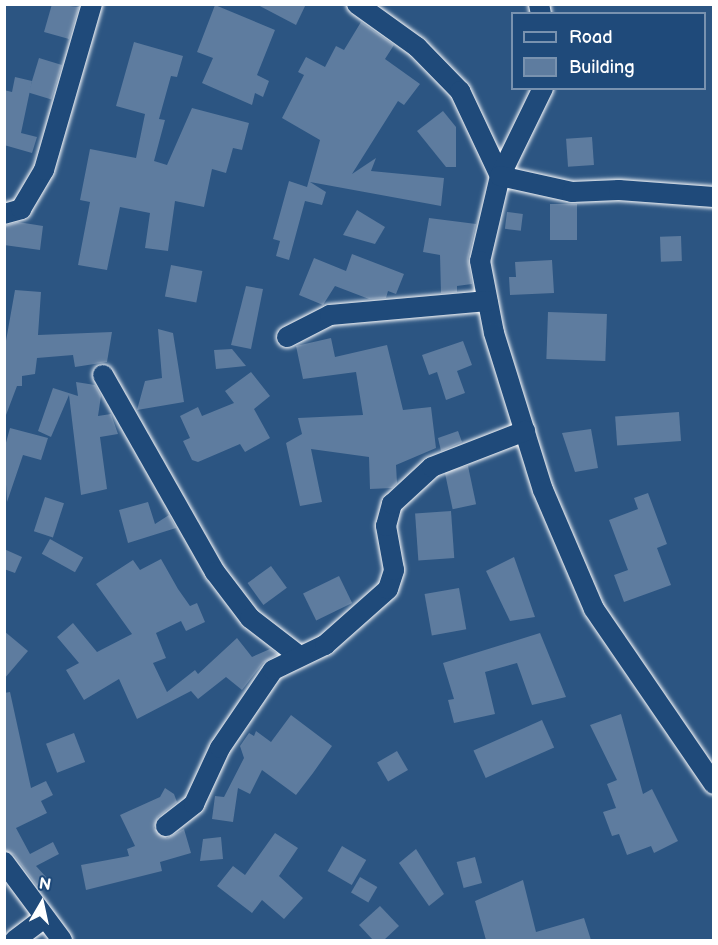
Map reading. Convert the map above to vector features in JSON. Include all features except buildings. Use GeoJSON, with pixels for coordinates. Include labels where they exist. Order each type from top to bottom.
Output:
{"type":"FeatureCollection","features":[{"type":"Feature","properties":{"kind":"street"},"geometry":{"type":"LineString","coordinates":[[4,214],[21,209],[44,170],[92,4]]}},
{"type":"Feature","properties":{"kind":"street"},"geometry":{"type":"LineString","coordinates":[[357,4],[417,47],[460,91],[500,176]]}},
{"type":"Feature","properties":{"kind":"street"},"geometry":{"type":"LineString","coordinates":[[542,90],[500,176],[480,261],[487,301],[543,490],[594,609],[714,784]]}},
{"type":"Feature","properties":{"kind":"street"},"geometry":{"type":"LineString","coordinates":[[500,176],[572,192],[619,190],[714,197]]}},
{"type":"Feature","properties":{"kind":"street"},"geometry":{"type":"LineString","coordinates":[[287,337],[330,315],[487,301]]}},
{"type":"Feature","properties":{"kind":"street"},"geometry":{"type":"LineString","coordinates":[[103,375],[215,572],[250,618],[298,655]]}},
{"type":"Feature","properties":{"kind":"street"},"geometry":{"type":"LineString","coordinates":[[166,826],[194,804],[220,748],[273,670],[298,655],[334,639],[388,589],[394,570],[386,526],[392,504],[432,467],[525,431]]}},
{"type":"Feature","properties":{"kind":"street"},"geometry":{"type":"LineString","coordinates":[[4,862],[42,920],[62,940]]}},
{"type":"Feature","properties":{"kind":"street"},"geometry":{"type":"LineString","coordinates":[[15,940],[42,920]]}}]}
